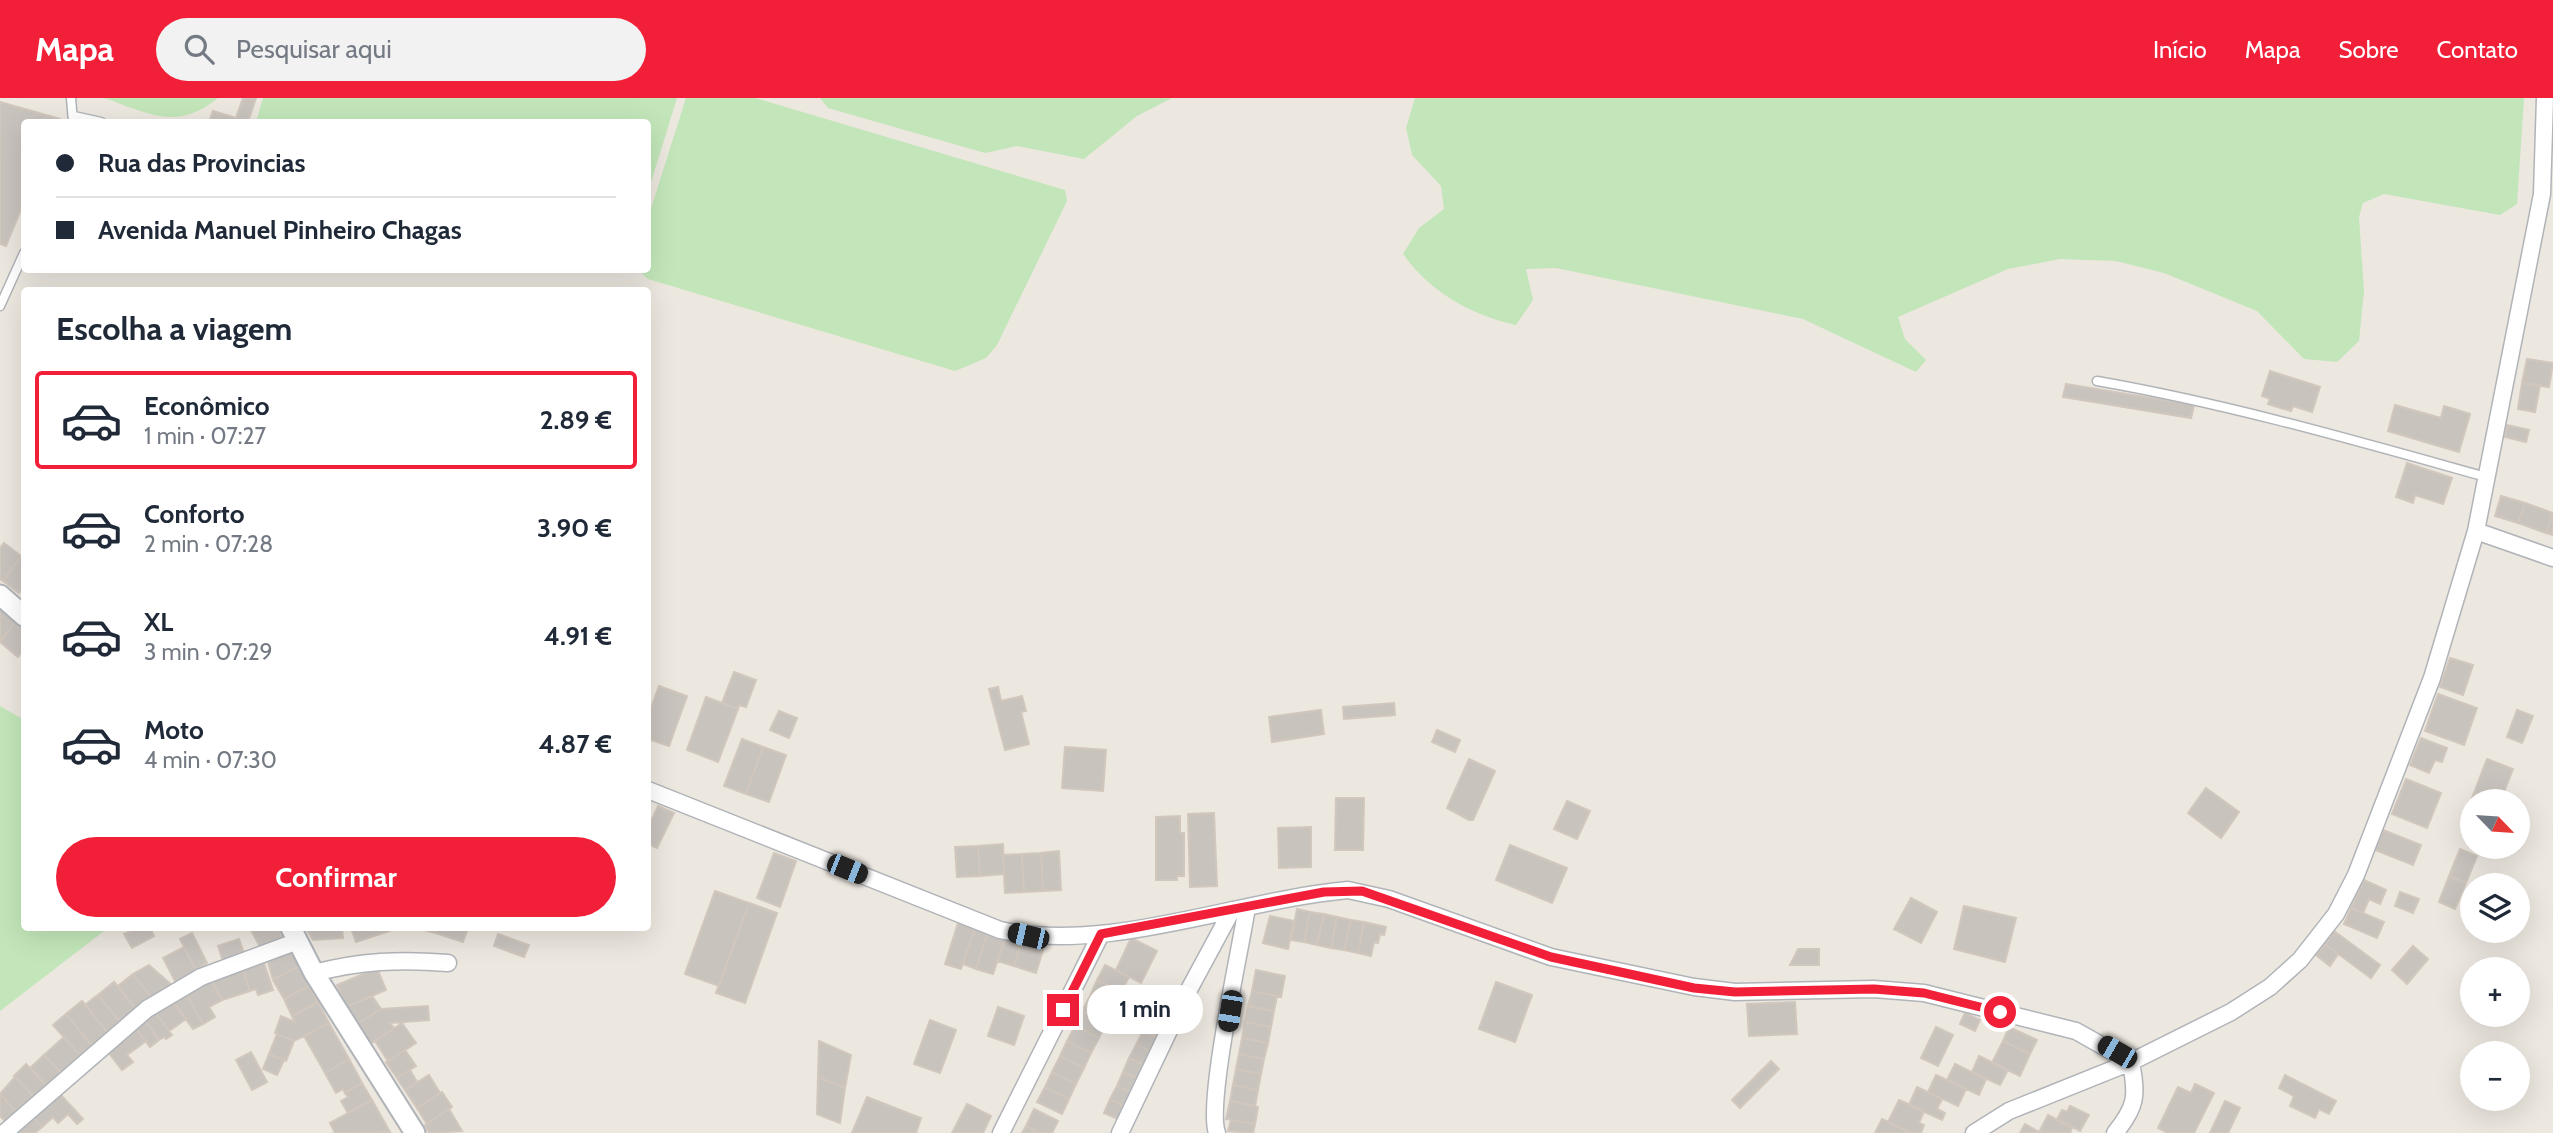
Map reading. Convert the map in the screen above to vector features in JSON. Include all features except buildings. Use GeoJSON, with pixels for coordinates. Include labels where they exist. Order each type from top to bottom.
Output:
{"type":"FeatureCollection","features":[{"type":"Feature","properties":{"kind":"street"},"geometry":{"type":"LineString","coordinates":[[1974,1133],[2009,1111],[2131,1062],[2231,1013],[2270,987],[2300,960],[2336,914],[2356,875],[2432,678],[2476,531],[2542,194],[2545,98]]}},
{"type":"Feature","properties":{"kind":"street"},"geometry":{"type":"LineString","coordinates":[[2476,531],[2553,558]]}},
{"type":"Feature","properties":{"kind":"street"},"geometry":{"type":"LineString","coordinates":[[0,595],[21,612]]}},
{"type":"Feature","properties":{"kind":"street"},"geometry":{"type":"LineString","coordinates":[[651,791],[1000,930],[1028,936],[1069,938],[1101,934],[1324,892],[1362,891],[1551,957],[1612,970],[1735,992],[1874,989],[1924,993],[2076,1031],[2131,1062],[2137,1094],[2131,1111],[2115,1133]]}},
{"type":"Feature","properties":{"kind":"street"},"geometry":{"type":"LineString","coordinates":[[1120,1133],[1185,996],[1240,908]]}},
{"type":"Feature","properties":{"kind":"street"},"geometry":{"type":"LineString","coordinates":[[1217,1133],[1214,1125],[1217,1090],[1240,908]]}},
{"type":"Feature","properties":{"kind":"street"},"geometry":{"type":"LineString","coordinates":[[4,1133],[147,1009],[201,977],[295,934],[314,972],[415,1133]]}},
{"type":"Feature","properties":{"kind":"street"},"geometry":{"type":"LineString","coordinates":[[1001,1133],[1101,934]]}},
{"type":"Feature","properties":{"kind":"street"},"geometry":{"type":"LineString","coordinates":[[314,972],[358,962],[403,959],[448,963]]}},
{"type":"Feature","properties":{"kind":"lane"},"geometry":{"type":"LineString","coordinates":[[71,98],[74,119]]}},
{"type":"Feature","properties":{"kind":"lane"},"geometry":{"type":"LineString","coordinates":[[0,306],[21,260]]}},
{"type":"Feature","properties":{"kind":"lane"},"geometry":{"type":"LineString","coordinates":[[2097,381],[2174,394],[2278,419],[2486,477]]}},
{"type":"Feature","properties":{"kind":"green space"},"geometry":{"type":"Polygon","coordinates":[[[104,98],[218,98],[203,108],[175,117],[148,114],[104,98]]]}},
{"type":"Feature","properties":{"kind":"green space"},"geometry":{"type":"Polygon","coordinates":[[[263,98],[677,98],[651,182],[651,119],[257,119],[263,98]]]}},
{"type":"Feature","properties":{"kind":"green space"},"geometry":{"type":"Polygon","coordinates":[[[686,98],[755,98],[1065,190],[1067,201],[997,345],[986,358],[955,371],[648,279],[641,273],[651,273],[651,209],[686,98]]]}},
{"type":"Feature","properties":{"kind":"green space"},"geometry":{"type":"Polygon","coordinates":[[[820,98],[1172,98],[1137,116],[1084,159],[1017,146],[985,153],[828,108],[820,98]]]}},
{"type":"Feature","properties":{"kind":"green space"},"geometry":{"type":"Polygon","coordinates":[[[1415,98],[2524,98],[2517,204],[2500,215],[2384,194],[2363,203],[2359,217],[2364,291],[2359,341],[2337,362],[2304,359],[2257,311],[2164,273],[2116,261],[2060,259],[2008,269],[1898,317],[1905,339],[1926,360],[1916,372],[1803,319],[1556,268],[1526,269],[1533,300],[1516,325],[1483,315],[1453,300],[1426,280],[1403,254],[1419,228],[1444,209],[1441,186],[1412,155],[1406,128],[1415,98]]]}},
{"type":"Feature","properties":{"kind":"green space"},"geometry":{"type":"Polygon","coordinates":[[[0,706],[21,718],[21,931],[104,931],[0,1011],[0,706]]]}},
{"type":"Feature","properties":{"kind":"route"},"geometry":{"type":"LineString","coordinates":[[1063,1010],[1101,934],[1324,892],[1348,890],[1389,899],[1551,957],[1694,988],[1735,992],[1874,989],[1924,993],[2000,1012]]}}]}
